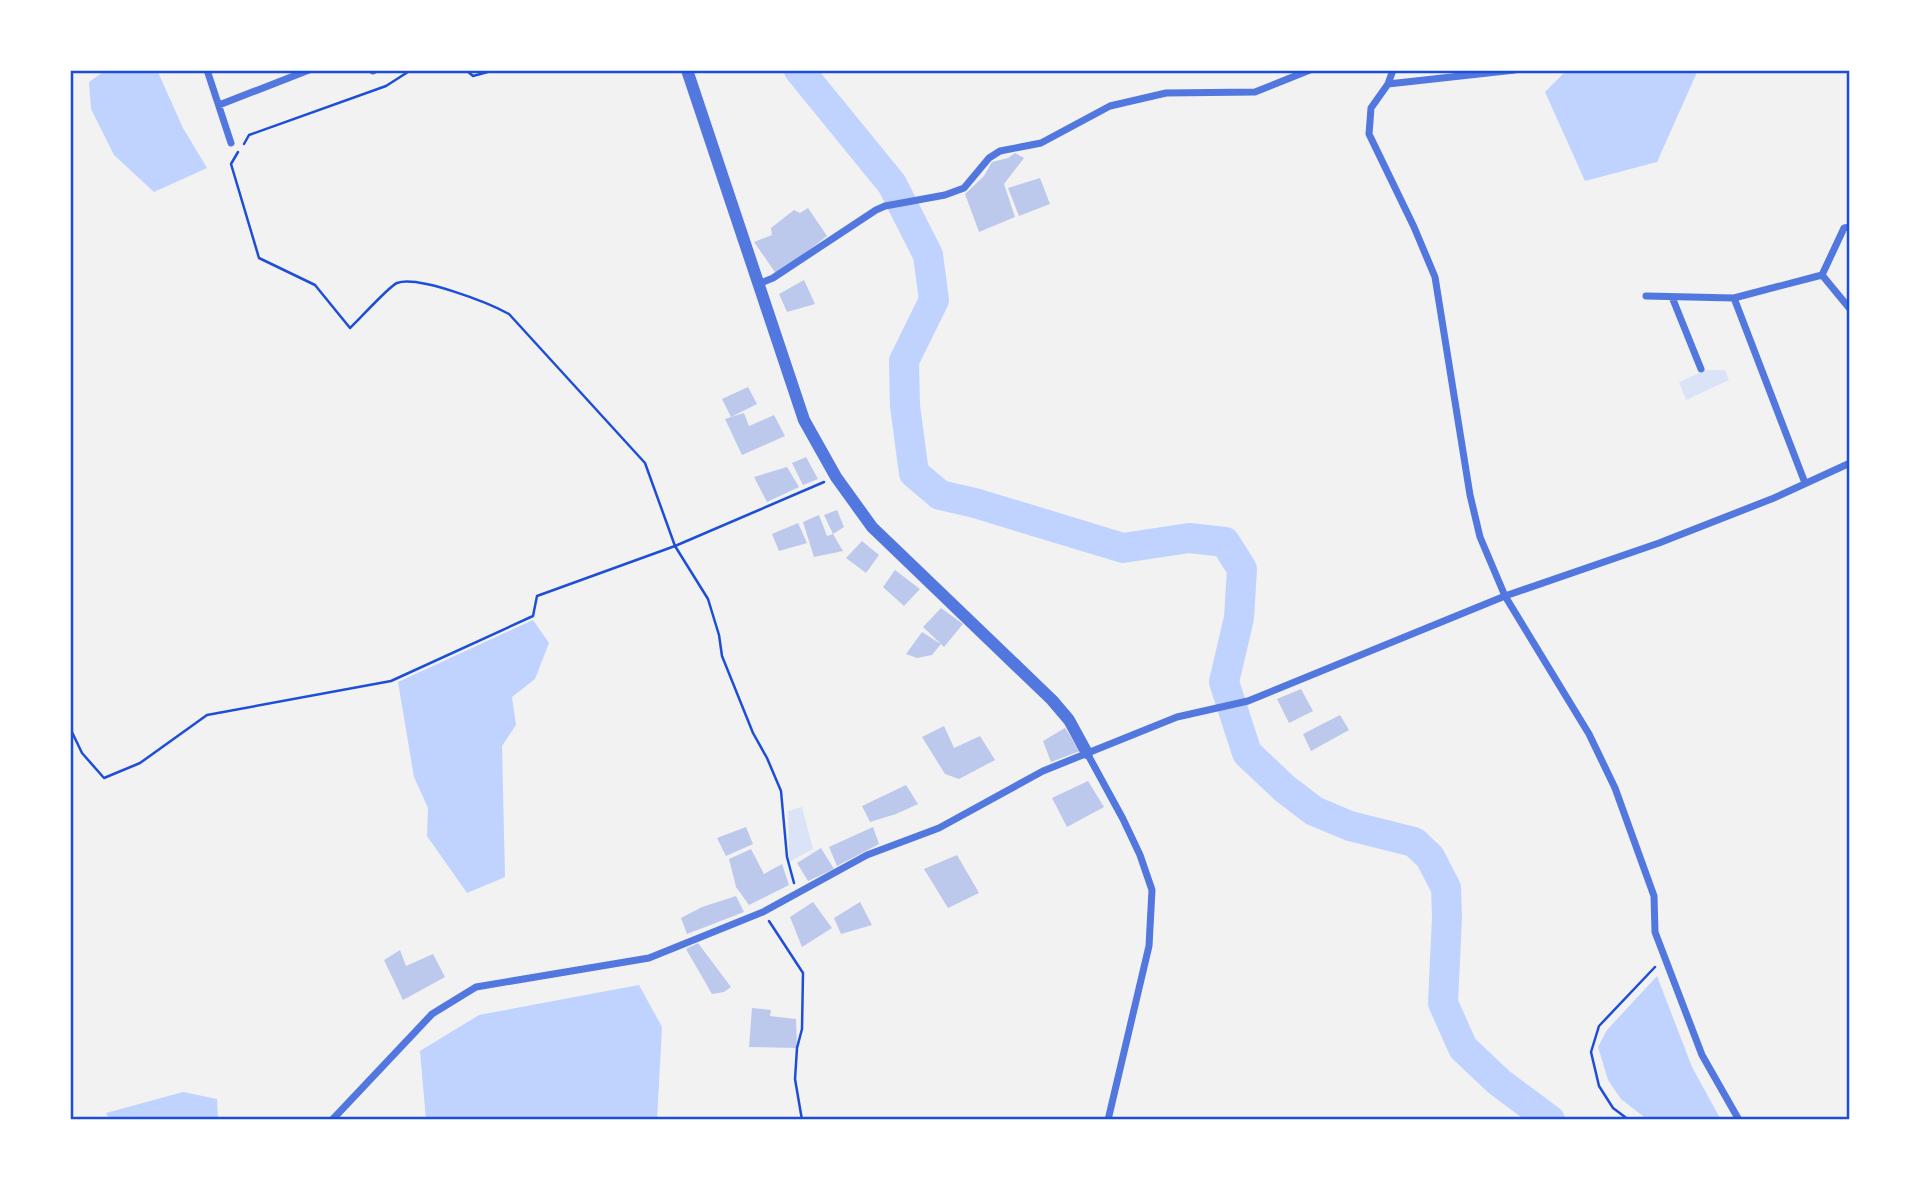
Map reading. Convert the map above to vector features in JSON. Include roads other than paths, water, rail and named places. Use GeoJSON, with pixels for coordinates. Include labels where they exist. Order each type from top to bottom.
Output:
{"type":"FeatureCollection","features":[{"type":"Feature","properties":{"kind":"street"},"geometry":{"type":"LineString","coordinates":[[207,70],[231,143]]}},
{"type":"Feature","properties":{"kind":"street"},"geometry":{"type":"LineString","coordinates":[[219,105],[290,73],[309,70]]}},
{"type":"Feature","properties":{"kind":"street"},"geometry":{"type":"LineString","coordinates":[[687,70],[804,420],[836,477],[872,527],[1052,700],[1069,720],[1140,855],[1152,890],[1149,946],[1108,1120]]}},
{"type":"Feature","properties":{"kind":"street"},"geometry":{"type":"LineString","coordinates":[[758,284],[773,278],[829,239],[886,206],[945,195],[964,188],[989,158],[1000,151],[1041,143],[1110,106],[1166,93],[1255,92],[1310,70]]}},
{"type":"Feature","properties":{"kind":"street"},"geometry":{"type":"LineString","coordinates":[[1393,70],[1388,84],[1371,107],[1369,134],[1435,277],[1470,495],[1480,537],[1505,596],[1589,734],[1615,788],[1654,896],[1656,932],[1665,957],[1702,1055],[1739,1120]]}},
{"type":"Feature","properties":{"kind":"street"},"geometry":{"type":"LineString","coordinates":[[1388,84],[1515,70]]}},
{"type":"Feature","properties":{"kind":"street"},"geometry":{"type":"LineString","coordinates":[[1822,275],[1844,228],[1850,227]]}},
{"type":"Feature","properties":{"kind":"street"},"geometry":{"type":"LineString","coordinates":[[1646,296],[1734,298],[1822,275]]}},
{"type":"Feature","properties":{"kind":"street"},"geometry":{"type":"LineString","coordinates":[[1822,275],[1850,309]]}},
{"type":"Feature","properties":{"kind":"street"},"geometry":{"type":"LineString","coordinates":[[1672,297],[1701,369]]}},
{"type":"Feature","properties":{"kind":"street"},"geometry":{"type":"LineString","coordinates":[[1734,298],[1805,484]]}},
{"type":"Feature","properties":{"kind":"street"},"geometry":{"type":"LineString","coordinates":[[332,1120],[432,1014],[476,987],[649,958],[763,912],[867,855],[939,828],[1043,771],[1177,717],[1248,701],[1505,596],[1659,543],[1850,463]]}},
{"type":"Feature","properties":{"kind":"water"},"geometry":{"type":"Polygon","coordinates":[[[106,70],[157,70],[183,128],[207,168],[154,192],[114,155],[91,109],[89,82],[106,70]]]}},
{"type":"Feature","properties":{"kind":"water"},"geometry":{"type":"Polygon","coordinates":[[[1567,70],[1698,70],[1657,162],[1585,181],[1545,92],[1567,70]]]}},
{"type":"Feature","properties":{"kind":"water"},"geometry":{"type":"Polygon","coordinates":[[[533,620],[549,643],[535,679],[512,697],[516,725],[502,746],[505,877],[467,893],[427,836],[428,808],[414,777],[398,682],[533,620]]]}},
{"type":"Feature","properties":{"kind":"water"},"geometry":{"type":"Polygon","coordinates":[[[1657,976],[1692,1067],[1721,1120],[1648,1120],[1621,1099],[1608,1080],[1598,1047],[1607,1030],[1657,976]]]}},
{"type":"Feature","properties":{"kind":"water"},"geometry":{"type":"Polygon","coordinates":[[[639,985],[662,1027],[657,1120],[426,1120],[420,1051],[479,1015],[639,985]]]}},
{"type":"Feature","properties":{"kind":"water"},"geometry":{"type":"Polygon","coordinates":[[[183,1092],[217,1099],[218,1120],[110,1120],[106,1113],[183,1092]]]}},
{"type":"Feature","properties":{"kind":"waterway"},"geometry":{"type":"LineString","coordinates":[[799,70],[892,184],[928,255],[934,300],[904,361],[905,406],[914,473],[940,495],[1123,548],[1189,538],[1225,542],[1242,569],[1239,618],[1224,682],[1247,753],[1284,788],[1314,811],[1350,826],[1414,842],[1430,857],[1446,888],[1443,1003],[1463,1048],[1499,1082],[1550,1120]]}}]}
